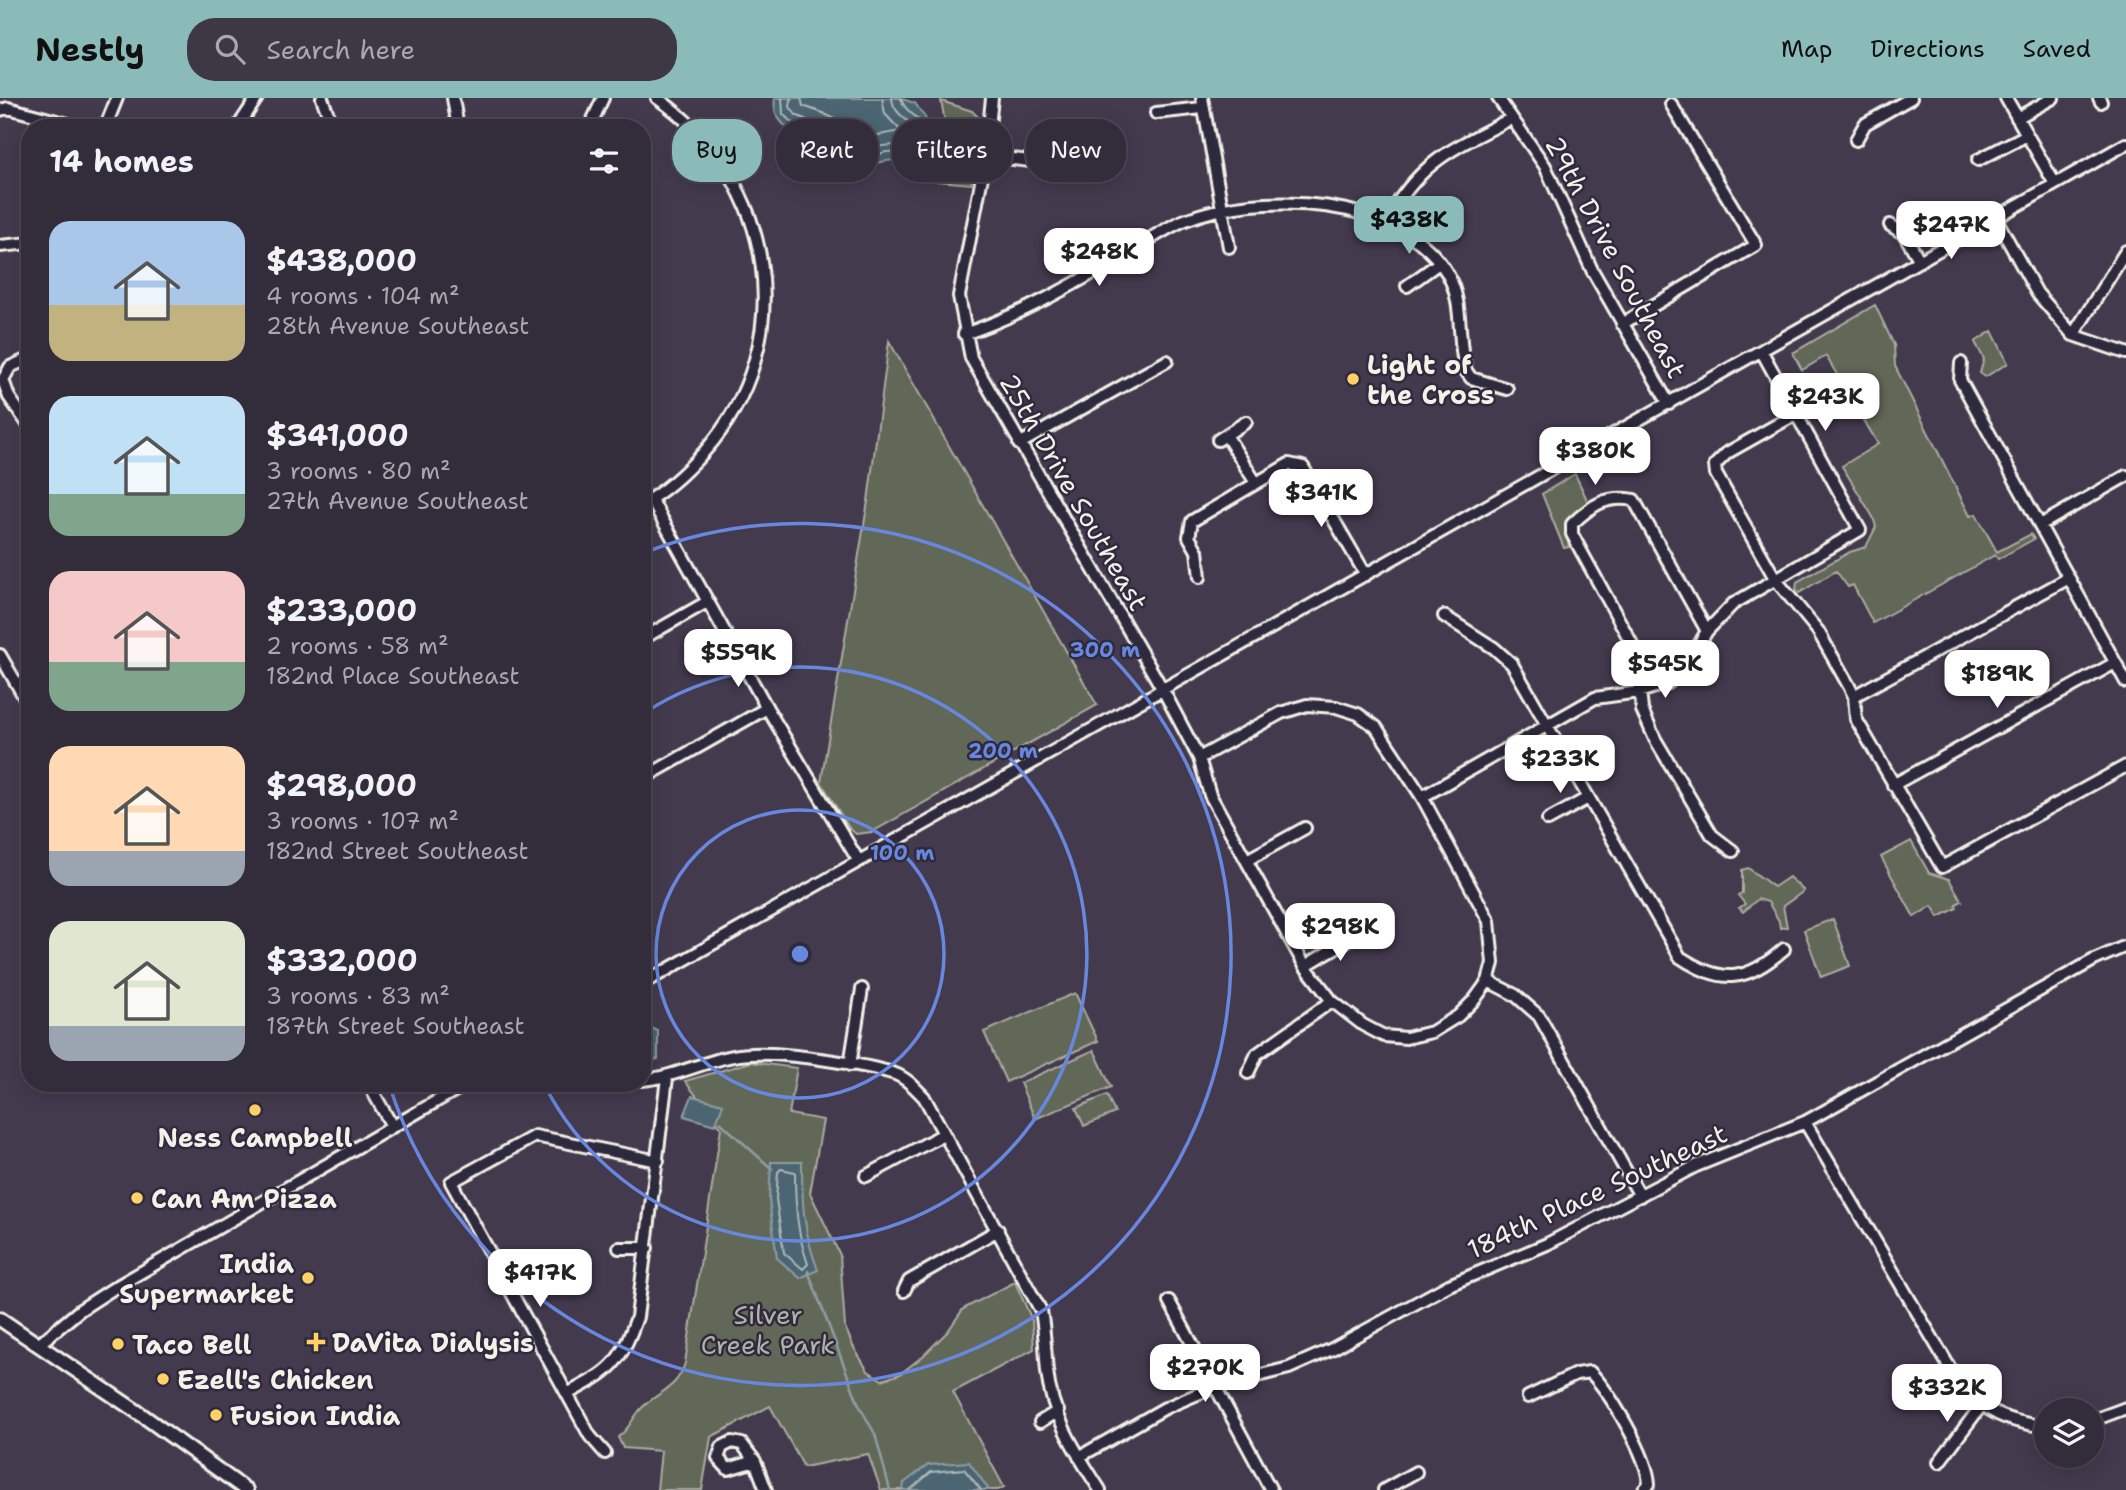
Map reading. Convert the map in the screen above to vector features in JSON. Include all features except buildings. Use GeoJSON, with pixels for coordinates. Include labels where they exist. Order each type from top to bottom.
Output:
{"type":"FeatureCollection","features":[{"type":"Feature","properties":{"kind":"main road"},"geometry":{"type":"LineString","coordinates":[[0,1319],[246,1490]]}},
{"type":"Feature","properties":{"kind":"street"},"geometry":{"type":"LineString","coordinates":[[109,119],[117,98]]}},
{"type":"Feature","properties":{"kind":"street"},"geometry":{"type":"LineString","coordinates":[[243,119],[257,98]]}},
{"type":"Feature","properties":{"kind":"street"},"geometry":{"type":"LineString","coordinates":[[322,98],[330,119]]}},
{"type":"Feature","properties":{"kind":"street"},"geometry":{"type":"LineString","coordinates":[[453,98],[456,119]]}},
{"type":"Feature","properties":{"kind":"street"},"geometry":{"type":"LineString","coordinates":[[593,119],[603,98]]}},
{"type":"Feature","properties":{"kind":"street"},"geometry":{"type":"LineString","coordinates":[[651,498],[676,481],[722,432],[753,374],[762,332],[763,264],[739,191],[703,136],[657,98]]}},
{"type":"Feature","properties":{"kind":"street","name":"25th Drive Southeast"},"geometry":{"type":"LineString","coordinates":[[990,119],[992,98]]}},
{"type":"Feature","properties":{"kind":"street","name":"29th Drive Southeast"},"geometry":{"type":"LineString","coordinates":[[1498,98],[1545,166],[1592,270],[1669,404]]}},
{"type":"Feature","properties":{"kind":"street"},"geometry":{"type":"LineString","coordinates":[[1856,140],[1866,124],[1911,98]]}},
{"type":"Feature","properties":{"kind":"street"},"geometry":{"type":"LineString","coordinates":[[2006,98],[2055,184]]}},
{"type":"Feature","properties":{"kind":"street"},"geometry":{"type":"LineString","coordinates":[[2017,118],[2053,98]]}},
{"type":"Feature","properties":{"kind":"street"},"geometry":{"type":"LineString","coordinates":[[1156,113],[1202,103],[1229,247]]}},
{"type":"Feature","properties":{"kind":"street"},"geometry":{"type":"LineString","coordinates":[[1622,324],[1756,244],[1671,104]]}},
{"type":"Feature","properties":{"kind":"street"},"geometry":{"type":"LineString","coordinates":[[0,110],[8,108],[49,119]]}},
{"type":"Feature","properties":{"kind":"street"},"geometry":{"type":"LineString","coordinates":[[1387,221],[1402,195],[1422,170],[1438,157],[1512,118]]}},
{"type":"Feature","properties":{"kind":"street"},"geometry":{"type":"LineString","coordinates":[[1978,160],[2027,135]]}},
{"type":"Feature","properties":{"kind":"street"},"geometry":{"type":"LineString","coordinates":[[651,979],[2126,144]]}},
{"type":"Feature","properties":{"kind":"street","name":"25th Drive Southeast"},"geometry":{"type":"LineString","coordinates":[[981,182],[959,296],[964,334],[971,358],[1163,690],[1199,758],[1210,795],[1305,966],[1332,1002],[1363,1026],[1384,1036],[1406,1038],[1432,1032],[1458,1016],[1488,981]]}},
{"type":"Feature","properties":{"kind":"street"},"geometry":{"type":"LineString","coordinates":[[964,334],[1036,306],[1182,221],[1222,207],[1286,205],[1345,209],[1387,221],[1439,262],[1455,291],[1466,371],[1471,378],[1507,389]]}},
{"type":"Feature","properties":{"kind":"street"},"geometry":{"type":"LineString","coordinates":[[1995,217],[2037,293],[2073,335],[2126,354]]}},
{"type":"Feature","properties":{"kind":"street"},"geometry":{"type":"LineString","coordinates":[[1890,225],[1904,234],[1920,261]]}},
{"type":"Feature","properties":{"kind":"street"},"geometry":{"type":"LineString","coordinates":[[0,246],[21,244]]}},
{"type":"Feature","properties":{"kind":"street"},"geometry":{"type":"LineString","coordinates":[[2073,335],[2126,251]]}},
{"type":"Feature","properties":{"kind":"street"},"geometry":{"type":"LineString","coordinates":[[1407,286],[1439,262]]}},
{"type":"Feature","properties":{"kind":"street"},"geometry":{"type":"LineString","coordinates":[[1422,797],[1595,698],[1639,692],[1668,683],[1685,668],[1707,631],[1733,604],[1860,530],[1762,352]]}},
{"type":"Feature","properties":{"kind":"street"},"geometry":{"type":"LineString","coordinates":[[1019,444],[1167,361]]}},
{"type":"Feature","properties":{"kind":"street"},"geometry":{"type":"LineString","coordinates":[[21,362],[10,367],[3,380],[9,397],[21,415]]}},
{"type":"Feature","properties":{"kind":"street"},"geometry":{"type":"LineString","coordinates":[[1961,363],[1960,380],[2042,524],[2067,579],[2126,682]]}},
{"type":"Feature","properties":{"kind":"street"},"geometry":{"type":"LineString","coordinates":[[1796,414],[1727,453],[1715,465],[1716,474],[1776,580],[1818,631],[1854,695],[1856,719],[1942,867],[2126,766]]}},
{"type":"Feature","properties":{"kind":"street"},"geometry":{"type":"LineString","coordinates":[[1246,422],[1222,437],[1256,483]]}},
{"type":"Feature","properties":{"kind":"street"},"geometry":{"type":"LineString","coordinates":[[1200,577],[1197,551],[1189,537],[1192,521],[1290,464],[1303,467],[1366,575]]}},
{"type":"Feature","properties":{"kind":"street"},"geometry":{"type":"LineString","coordinates":[[2042,524],[2126,476]]}},
{"type":"Feature","properties":{"kind":"street"},"geometry":{"type":"LineString","coordinates":[[1707,631],[1634,499],[1614,496],[1590,507],[1572,524],[1572,534],[1631,642],[1637,659],[1642,710],[1655,739],[1712,835],[1733,851]]}},
{"type":"Feature","properties":{"kind":"street"},"geometry":{"type":"LineString","coordinates":[[651,509],[858,860]]}},
{"type":"Feature","properties":{"kind":"street"},"geometry":{"type":"LineString","coordinates":[[1854,695],[2067,579]]}},
{"type":"Feature","properties":{"kind":"street"},"geometry":{"type":"LineString","coordinates":[[651,634],[707,602]]}},
{"type":"Feature","properties":{"kind":"street"},"geometry":{"type":"LineString","coordinates":[[1444,616],[1494,648],[1512,664],[1680,957],[1707,972],[1736,977],[1761,970],[1784,949]]}},
{"type":"Feature","properties":{"kind":"street"},"geometry":{"type":"LineString","coordinates":[[0,655],[21,691]]}},
{"type":"Feature","properties":{"kind":"street"},"geometry":{"type":"LineString","coordinates":[[1893,785],[2115,663]]}},
{"type":"Feature","properties":{"kind":"street"},"geometry":{"type":"LineString","coordinates":[[1199,758],[1281,713],[1307,705],[1341,708],[1358,713],[1376,727],[1422,797],[1489,921],[1493,963],[1488,981],[1515,995],[1539,1016],[1640,1196]]}},
{"type":"Feature","properties":{"kind":"street"},"geometry":{"type":"LineString","coordinates":[[651,774],[767,708]]}},
{"type":"Feature","properties":{"kind":"street"},"geometry":{"type":"LineString","coordinates":[[1548,820],[1588,798]]}},
{"type":"Feature","properties":{"kind":"street"},"geometry":{"type":"LineString","coordinates":[[1247,860],[1305,828]]}},
{"type":"Feature","properties":{"kind":"street"},"geometry":{"type":"LineString","coordinates":[[1305,966],[1360,933]]}},
{"type":"Feature","properties":{"kind":"street","name":"184th Place Southeast"},"geometry":{"type":"LineString","coordinates":[[1079,1457],[1166,1408],[1213,1387],[1289,1368],[1332,1349],[1449,1285],[1547,1244],[1696,1166],[1805,1122],[2094,960],[2126,946]]}},
{"type":"Feature","properties":{"kind":"street"},"geometry":{"type":"LineString","coordinates":[[850,1065],[862,989]]}},
{"type":"Feature","properties":{"kind":"street"},"geometry":{"type":"LineString","coordinates":[[1248,1073],[1257,1054],[1332,1002]]}},
{"type":"Feature","properties":{"kind":"street"},"geometry":{"type":"LineString","coordinates":[[651,1079],[667,1078],[751,1054],[850,1065],[897,1074],[912,1085],[924,1097],[1041,1311],[1047,1341],[1047,1372],[1058,1411],[1079,1457],[1101,1490]]}},
{"type":"Feature","properties":{"kind":"street"},"geometry":{"type":"LineString","coordinates":[[569,1393],[605,1373],[625,1351],[637,1317],[648,1248],[667,1078]]}},
{"type":"Feature","properties":{"kind":"street"},"geometry":{"type":"LineString","coordinates":[[373,1092],[392,1126]]}},
{"type":"Feature","properties":{"kind":"street"},"geometry":{"type":"LineString","coordinates":[[38,1345],[80,1310],[114,1287],[446,1092]]}},
{"type":"Feature","properties":{"kind":"street"},"geometry":{"type":"LineString","coordinates":[[1805,1122],[1960,1385],[1981,1406],[2001,1418],[2034,1425]]}},
{"type":"Feature","properties":{"kind":"street"},"geometry":{"type":"LineString","coordinates":[[866,1177],[944,1134]]}},
{"type":"Feature","properties":{"kind":"street"},"geometry":{"type":"LineString","coordinates":[[605,1453],[590,1436],[569,1393],[451,1182],[535,1136],[658,1161]]}},
{"type":"Feature","properties":{"kind":"street"},"geometry":{"type":"LineString","coordinates":[[904,1291],[909,1281],[998,1230]]}},
{"type":"Feature","properties":{"kind":"street"},"geometry":{"type":"LineString","coordinates":[[619,1248],[648,1248]]}},
{"type":"Feature","properties":{"kind":"street"},"geometry":{"type":"LineString","coordinates":[[1169,1301],[1213,1387],[1271,1490]]}},
{"type":"Feature","properties":{"kind":"street"},"geometry":{"type":"LineString","coordinates":[[1528,1398],[1576,1374],[1590,1372],[1611,1401],[1649,1470],[1649,1484],[1644,1490]]}},
{"type":"Feature","properties":{"kind":"street"},"geometry":{"type":"LineString","coordinates":[[1939,1462],[1981,1406]]}},
{"type":"Feature","properties":{"kind":"street"},"geometry":{"type":"LineString","coordinates":[[2104,1416],[2126,1408]]}},
{"type":"Feature","properties":{"kind":"street"},"geometry":{"type":"LineString","coordinates":[[1040,1422],[1058,1411]]}},
{"type":"Feature","properties":{"kind":"street"},"geometry":{"type":"LineString","coordinates":[[755,1461],[759,1484],[766,1490]]}},
{"type":"Feature","properties":{"kind":"street"},"geometry":{"type":"LineString","coordinates":[[1384,1490],[1416,1472]]}},
{"type":"Feature","properties":{"kind":"green space"},"geometry":{"type":"Polygon","coordinates":[[[941,101],[972,111],[979,118],[979,119],[944,119],[941,101]]]}},
{"type":"Feature","properties":{"kind":"green space"},"geometry":{"type":"Polygon","coordinates":[[[1875,305],[1894,345],[1895,366],[1970,516],[1976,514],[1997,552],[2031,534],[2034,539],[1998,559],[1995,555],[1873,623],[1853,585],[1848,587],[1836,571],[1799,593],[1796,589],[1797,582],[1850,552],[1866,547],[1876,527],[1873,517],[1842,466],[1878,444],[1826,356],[1802,370],[1793,353],[1875,305]]]}},
{"type":"Feature","properties":{"kind":"green space"},"geometry":{"type":"Polygon","coordinates":[[[1992,331],[2008,363],[1985,377],[1980,373],[1984,359],[1975,342],[1992,331]]]}},
{"type":"Feature","properties":{"kind":"green space"},"geometry":{"type":"Polygon","coordinates":[[[889,341],[1097,705],[872,832],[856,834],[849,828],[821,782],[868,501],[889,341]]]}},
{"type":"Feature","properties":{"kind":"green space"},"geometry":{"type":"Polygon","coordinates":[[[1575,474],[1589,504],[1568,521],[1566,531],[1569,547],[1564,548],[1542,494],[1575,474]]]}},
{"type":"Feature","properties":{"kind":"green space"},"geometry":{"type":"Polygon","coordinates":[[[1911,841],[1929,873],[1949,879],[1962,901],[1956,904],[1957,908],[1939,917],[1932,906],[1914,917],[1881,857],[1911,841]]]}},
{"type":"Feature","properties":{"kind":"green space"},"geometry":{"type":"Polygon","coordinates":[[[1748,868],[1774,887],[1789,877],[1804,891],[1783,906],[1787,927],[1780,928],[1768,902],[1758,899],[1743,912],[1739,908],[1745,904],[1738,895],[1742,893],[1742,870],[1748,868]]]}},
{"type":"Feature","properties":{"kind":"green space"},"geometry":{"type":"Polygon","coordinates":[[[1833,919],[1850,966],[1821,977],[1804,930],[1833,919]]]}},
{"type":"Feature","properties":{"kind":"green space"},"geometry":{"type":"Polygon","coordinates":[[[1075,993],[1098,1041],[1006,1082],[984,1032],[1075,993]]]}},
{"type":"Feature","properties":{"kind":"green space"},"geometry":{"type":"Polygon","coordinates":[[[1094,1050],[1111,1087],[1035,1119],[1020,1083],[1094,1050]]]}},
{"type":"Feature","properties":{"kind":"green space","name":"Silver Creek Park"},"geometry":{"type":"Polygon","coordinates":[[[751,1062],[797,1068],[789,1114],[823,1120],[810,1193],[840,1255],[845,1327],[868,1371],[882,1380],[900,1374],[948,1331],[963,1309],[1015,1282],[1032,1320],[1034,1349],[953,1392],[1004,1487],[998,1490],[881,1490],[868,1454],[804,1467],[770,1406],[711,1437],[702,1490],[657,1490],[661,1451],[623,1448],[618,1437],[645,1404],[671,1386],[685,1363],[721,1128],[685,1081],[751,1062]]]}},
{"type":"Feature","properties":{"kind":"green space"},"geometry":{"type":"Polygon","coordinates":[[[1107,1095],[1115,1113],[1084,1126],[1076,1108],[1107,1095]]]}},
{"type":"Feature","properties":{"kind":"water"},"geometry":{"type":"Polygon","coordinates":[[[775,98],[899,98],[915,103],[926,119],[892,119],[892,160],[878,162],[878,119],[780,119],[775,98]]]}},
{"type":"Feature","properties":{"kind":"water"},"geometry":{"type":"Polygon","coordinates":[[[651,1028],[658,1031],[658,1059],[651,1061],[651,1028]]]}},
{"type":"Feature","properties":{"kind":"water"},"geometry":{"type":"Polygon","coordinates":[[[692,1096],[723,1104],[715,1125],[684,1116],[692,1096]]]}},
{"type":"Feature","properties":{"kind":"water"},"geometry":{"type":"Polygon","coordinates":[[[771,1162],[802,1162],[804,1217],[818,1270],[800,1278],[777,1258],[769,1200],[771,1162]]]}},
{"type":"Feature","properties":{"kind":"water"},"geometry":{"type":"Polygon","coordinates":[[[969,1462],[989,1490],[903,1490],[904,1483],[928,1465],[969,1462]]]}},
{"type":"Feature","properties":{"kind":"waterway"},"geometry":{"type":"LineString","coordinates":[[720,1122],[772,1169]]}},
{"type":"Feature","properties":{"kind":"waterway"},"geometry":{"type":"LineString","coordinates":[[808,1271],[859,1405],[875,1434],[890,1490]]}},
{"type":"Feature","properties":{"kind":"place","name":"Light of the Cross"},"geometry":{"type":"Point","coordinates":[1353,379]}},
{"type":"Feature","properties":{"kind":"place","name":"Ness Campbell"},"geometry":{"type":"Point","coordinates":[255,1110]}},
{"type":"Feature","properties":{"kind":"place","name":"Can Am Pizza"},"geometry":{"type":"Point","coordinates":[137,1198]}},
{"type":"Feature","properties":{"kind":"place","name":"India Supermarket"},"geometry":{"type":"Point","coordinates":[308,1278]}},
{"type":"Feature","properties":{"kind":"place","name":"DaVita Dialysis"},"geometry":{"type":"Point","coordinates":[316,1342]}},
{"type":"Feature","properties":{"kind":"place","name":"Taco Bell"},"geometry":{"type":"Point","coordinates":[118,1344]}},
{"type":"Feature","properties":{"kind":"place","name":"Ezell's Chicken"},"geometry":{"type":"Point","coordinates":[163,1379]}},
{"type":"Feature","properties":{"kind":"place","name":"Fusion India"},"geometry":{"type":"Point","coordinates":[216,1415]}}]}
